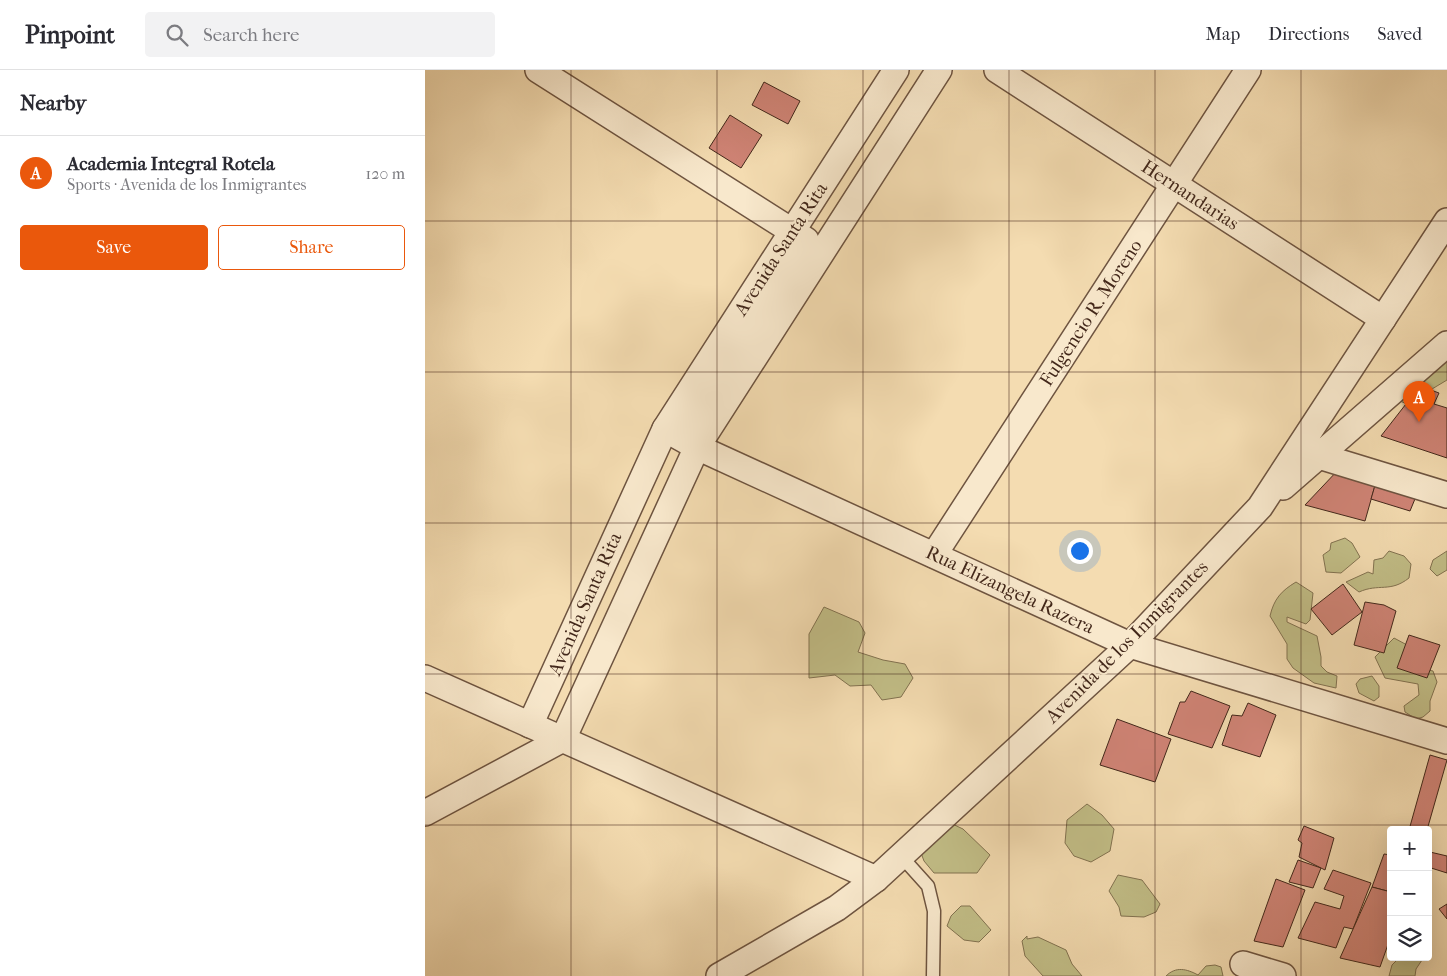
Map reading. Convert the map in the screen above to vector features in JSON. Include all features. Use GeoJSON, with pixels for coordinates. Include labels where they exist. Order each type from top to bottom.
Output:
{"type":"FeatureCollection","features":[{"type":"Feature","properties":{"kind":"street"},"geometry":{"type":"LineString","coordinates":[[538,70],[808,242]]}},
{"type":"Feature","properties":{"kind":"street","name":"Avenida Santa Rita"},"geometry":{"type":"LineString","coordinates":[[808,242],[896,70]]}},
{"type":"Feature","properties":{"kind":"street"},"geometry":{"type":"LineString","coordinates":[[425,813],[563,739],[681,438],[919,70]]}},
{"type":"Feature","properties":{"kind":"street","name":"Avenida Santa Rita"},"geometry":{"type":"LineString","coordinates":[[530,725],[681,438],[808,242],[939,70]]}},
{"type":"Feature","properties":{"kind":"street","name":"Hernandarias"},"geometry":{"type":"LineString","coordinates":[[997,70],[1383,319]]}},
{"type":"Feature","properties":{"kind":"street","name":"Fulgencio R. Moreno"},"geometry":{"type":"LineString","coordinates":[[934,555],[1249,70]]}},
{"type":"Feature","properties":{"kind":"street"},"geometry":{"type":"LineString","coordinates":[[1447,221],[1383,319],[1312,448],[1447,495]]}},
{"type":"Feature","properties":{"kind":"street","name":"Avenida de los Inmigrantes"},"geometry":{"type":"LineString","coordinates":[[719,976],[837,908],[876,878],[1130,645],[1260,507],[1312,448],[1447,344]]}},
{"type":"Feature","properties":{"kind":"street","name":"Rua Elizangela Razera"},"geometry":{"type":"LineString","coordinates":[[681,438],[1130,645],[1447,740]]}},
{"type":"Feature","properties":{"kind":"street"},"geometry":{"type":"LineString","coordinates":[[425,678],[876,878]]}},
{"type":"Feature","properties":{"kind":"street"},"geometry":{"type":"LineString","coordinates":[[1243,964],[1283,976]]}},
{"type":"Feature","properties":{"kind":"lane"},"geometry":{"type":"LineString","coordinates":[[901,856],[927,886],[930,894],[934,911],[933,976]]}},
{"type":"Feature","properties":{"kind":"shaded area"},"geometry":{"type":"Polygon","coordinates":[[[1447,359],[1447,380],[1407,404],[1400,401],[1447,359]]]}},
{"type":"Feature","properties":{"kind":"shaded area"},"geometry":{"type":"Polygon","coordinates":[[[1345,538],[1352,543],[1360,557],[1341,573],[1326,572],[1323,555],[1330,550],[1331,543],[1345,538]]]}},
{"type":"Feature","properties":{"kind":"shaded area"},"geometry":{"type":"Polygon","coordinates":[[[1389,551],[1404,556],[1411,564],[1409,578],[1402,583],[1390,587],[1366,589],[1359,592],[1346,582],[1368,572],[1373,574],[1374,560],[1383,558],[1389,551]]]}},
{"type":"Feature","properties":{"kind":"shaded area"},"geometry":{"type":"Polygon","coordinates":[[[1447,551],[1447,570],[1437,576],[1430,569],[1433,560],[1447,551]]]}},
{"type":"Feature","properties":{"kind":"shaded area"},"geometry":{"type":"Polygon","coordinates":[[[1296,582],[1313,593],[1310,620],[1306,624],[1287,617],[1287,622],[1317,636],[1321,666],[1327,672],[1337,676],[1336,688],[1314,683],[1293,668],[1287,659],[1287,644],[1270,616],[1279,596],[1296,582]]]}},
{"type":"Feature","properties":{"kind":"shaded area"},"geometry":{"type":"Polygon","coordinates":[[[824,607],[859,622],[865,633],[858,652],[883,660],[905,664],[913,678],[901,697],[882,700],[871,685],[850,686],[835,675],[809,678],[809,634],[824,607]]]}},
{"type":"Feature","properties":{"kind":"shaded area"},"geometry":{"type":"Polygon","coordinates":[[[1394,638],[1407,645],[1418,668],[1433,671],[1437,682],[1430,701],[1430,711],[1423,717],[1416,719],[1405,712],[1404,706],[1419,695],[1418,684],[1385,678],[1375,657],[1394,638]]]}},
{"type":"Feature","properties":{"kind":"shaded area"},"geometry":{"type":"Polygon","coordinates":[[[1372,676],[1379,686],[1379,697],[1374,701],[1359,693],[1356,684],[1360,679],[1372,676]]]}},
{"type":"Feature","properties":{"kind":"shaded area"},"geometry":{"type":"Polygon","coordinates":[[[1087,804],[1102,815],[1114,829],[1110,851],[1091,862],[1074,856],[1065,843],[1067,820],[1087,804]]]}},
{"type":"Feature","properties":{"kind":"shaded area"},"geometry":{"type":"Polygon","coordinates":[[[944,820],[963,829],[990,855],[977,873],[934,873],[924,861],[921,853],[944,820]]]}},
{"type":"Feature","properties":{"kind":"shaded area"},"geometry":{"type":"Polygon","coordinates":[[[1118,875],[1142,880],[1160,904],[1156,912],[1144,917],[1121,916],[1119,907],[1109,891],[1118,875]]]}},
{"type":"Feature","properties":{"kind":"shaded area"},"geometry":{"type":"Polygon","coordinates":[[[961,906],[970,906],[991,930],[979,942],[964,940],[947,926],[951,916],[961,906]]]}},
{"type":"Feature","properties":{"kind":"shaded area"},"geometry":{"type":"Polygon","coordinates":[[[1027,936],[1027,939],[1038,937],[1066,950],[1072,964],[1082,976],[1043,976],[1025,956],[1022,941],[1027,936]]]}},
{"type":"Feature","properties":{"kind":"shaded area"},"geometry":{"type":"Polygon","coordinates":[[[1396,961],[1421,961],[1416,969],[1415,976],[1389,976],[1392,965],[1396,961]]]}},
{"type":"Feature","properties":{"kind":"shaded area"},"geometry":{"type":"Polygon","coordinates":[[[1215,965],[1221,967],[1223,976],[1166,976],[1178,970],[1190,971],[1198,975],[1206,966],[1215,965]]]}},
{"type":"Feature","properties":{"kind":"building"},"geometry":{"type":"Polygon","coordinates":[[[764,82],[800,101],[788,124],[752,105],[764,82]]]}},
{"type":"Feature","properties":{"kind":"building"},"geometry":{"type":"Polygon","coordinates":[[[730,115],[762,135],[741,168],[709,148],[730,115]]]}},
{"type":"Feature","properties":{"kind":"building"},"geometry":{"type":"Polygon","coordinates":[[[1420,386],[1439,393],[1434,404],[1447,408],[1447,458],[1381,436],[1420,386]]]}},
{"type":"Feature","properties":{"kind":"building"},"geometry":{"type":"Polygon","coordinates":[[[1339,469],[1376,482],[1365,521],[1305,505],[1339,469]]]}},
{"type":"Feature","properties":{"kind":"building"},"geometry":{"type":"Polygon","coordinates":[[[1376,482],[1417,494],[1410,511],[1371,499],[1376,482]]]}},
{"type":"Feature","properties":{"kind":"building"},"geometry":{"type":"Polygon","coordinates":[[[1343,584],[1362,612],[1332,635],[1311,609],[1343,584]]]}},
{"type":"Feature","properties":{"kind":"building"},"geometry":{"type":"Polygon","coordinates":[[[1365,602],[1384,605],[1396,611],[1384,653],[1354,645],[1365,602]]]}},
{"type":"Feature","properties":{"kind":"building"},"geometry":{"type":"Polygon","coordinates":[[[1409,635],[1440,645],[1427,678],[1397,668],[1409,635]]]}},
{"type":"Feature","properties":{"kind":"building"},"geometry":{"type":"Polygon","coordinates":[[[1191,691],[1230,706],[1212,748],[1168,734],[1180,702],[1185,702],[1191,691]]]}},
{"type":"Feature","properties":{"kind":"building"},"geometry":{"type":"Polygon","coordinates":[[[1248,703],[1276,715],[1260,757],[1222,745],[1232,715],[1242,716],[1248,703]]]}},
{"type":"Feature","properties":{"kind":"building"},"geometry":{"type":"Polygon","coordinates":[[[1117,719],[1171,739],[1155,782],[1100,765],[1117,719]]]}},
{"type":"Feature","properties":{"kind":"building"},"geometry":{"type":"Polygon","coordinates":[[[1430,755],[1447,760],[1428,826],[1410,826],[1430,755]]]}},
{"type":"Feature","properties":{"kind":"building"},"geometry":{"type":"Polygon","coordinates":[[[1304,826],[1334,838],[1325,870],[1299,857],[1302,843],[1298,840],[1304,826]]]}},
{"type":"Feature","properties":{"kind":"building"},"geometry":{"type":"Polygon","coordinates":[[[1432,852],[1447,856],[1447,873],[1432,868],[1432,852]]]}},
{"type":"Feature","properties":{"kind":"building"},"geometry":{"type":"Polygon","coordinates":[[[1384,854],[1387,854],[1387,891],[1372,887],[1384,854]]]}},
{"type":"Feature","properties":{"kind":"building"},"geometry":{"type":"Polygon","coordinates":[[[1298,860],[1321,868],[1313,888],[1289,882],[1298,860]]]}},
{"type":"Feature","properties":{"kind":"building"},"geometry":{"type":"Polygon","coordinates":[[[1333,870],[1371,883],[1353,929],[1344,927],[1336,948],[1298,938],[1315,902],[1340,909],[1344,896],[1324,889],[1333,870]]]}},
{"type":"Feature","properties":{"kind":"building"},"geometry":{"type":"Polygon","coordinates":[[[1276,879],[1305,890],[1283,947],[1254,941],[1276,879]]]}},
{"type":"Feature","properties":{"kind":"building"},"geometry":{"type":"Polygon","coordinates":[[[1372,887],[1387,891],[1387,947],[1380,967],[1340,958],[1372,887]]]}},
{"type":"Feature","properties":{"kind":"building"},"geometry":{"type":"Polygon","coordinates":[[[1447,904],[1447,919],[1439,909],[1447,904]]]}},
{"type":"Feature","properties":{"kind":"place","name":"Academia Integral Rotela"},"geometry":{"type":"Point","coordinates":[1419,422]}}]}
